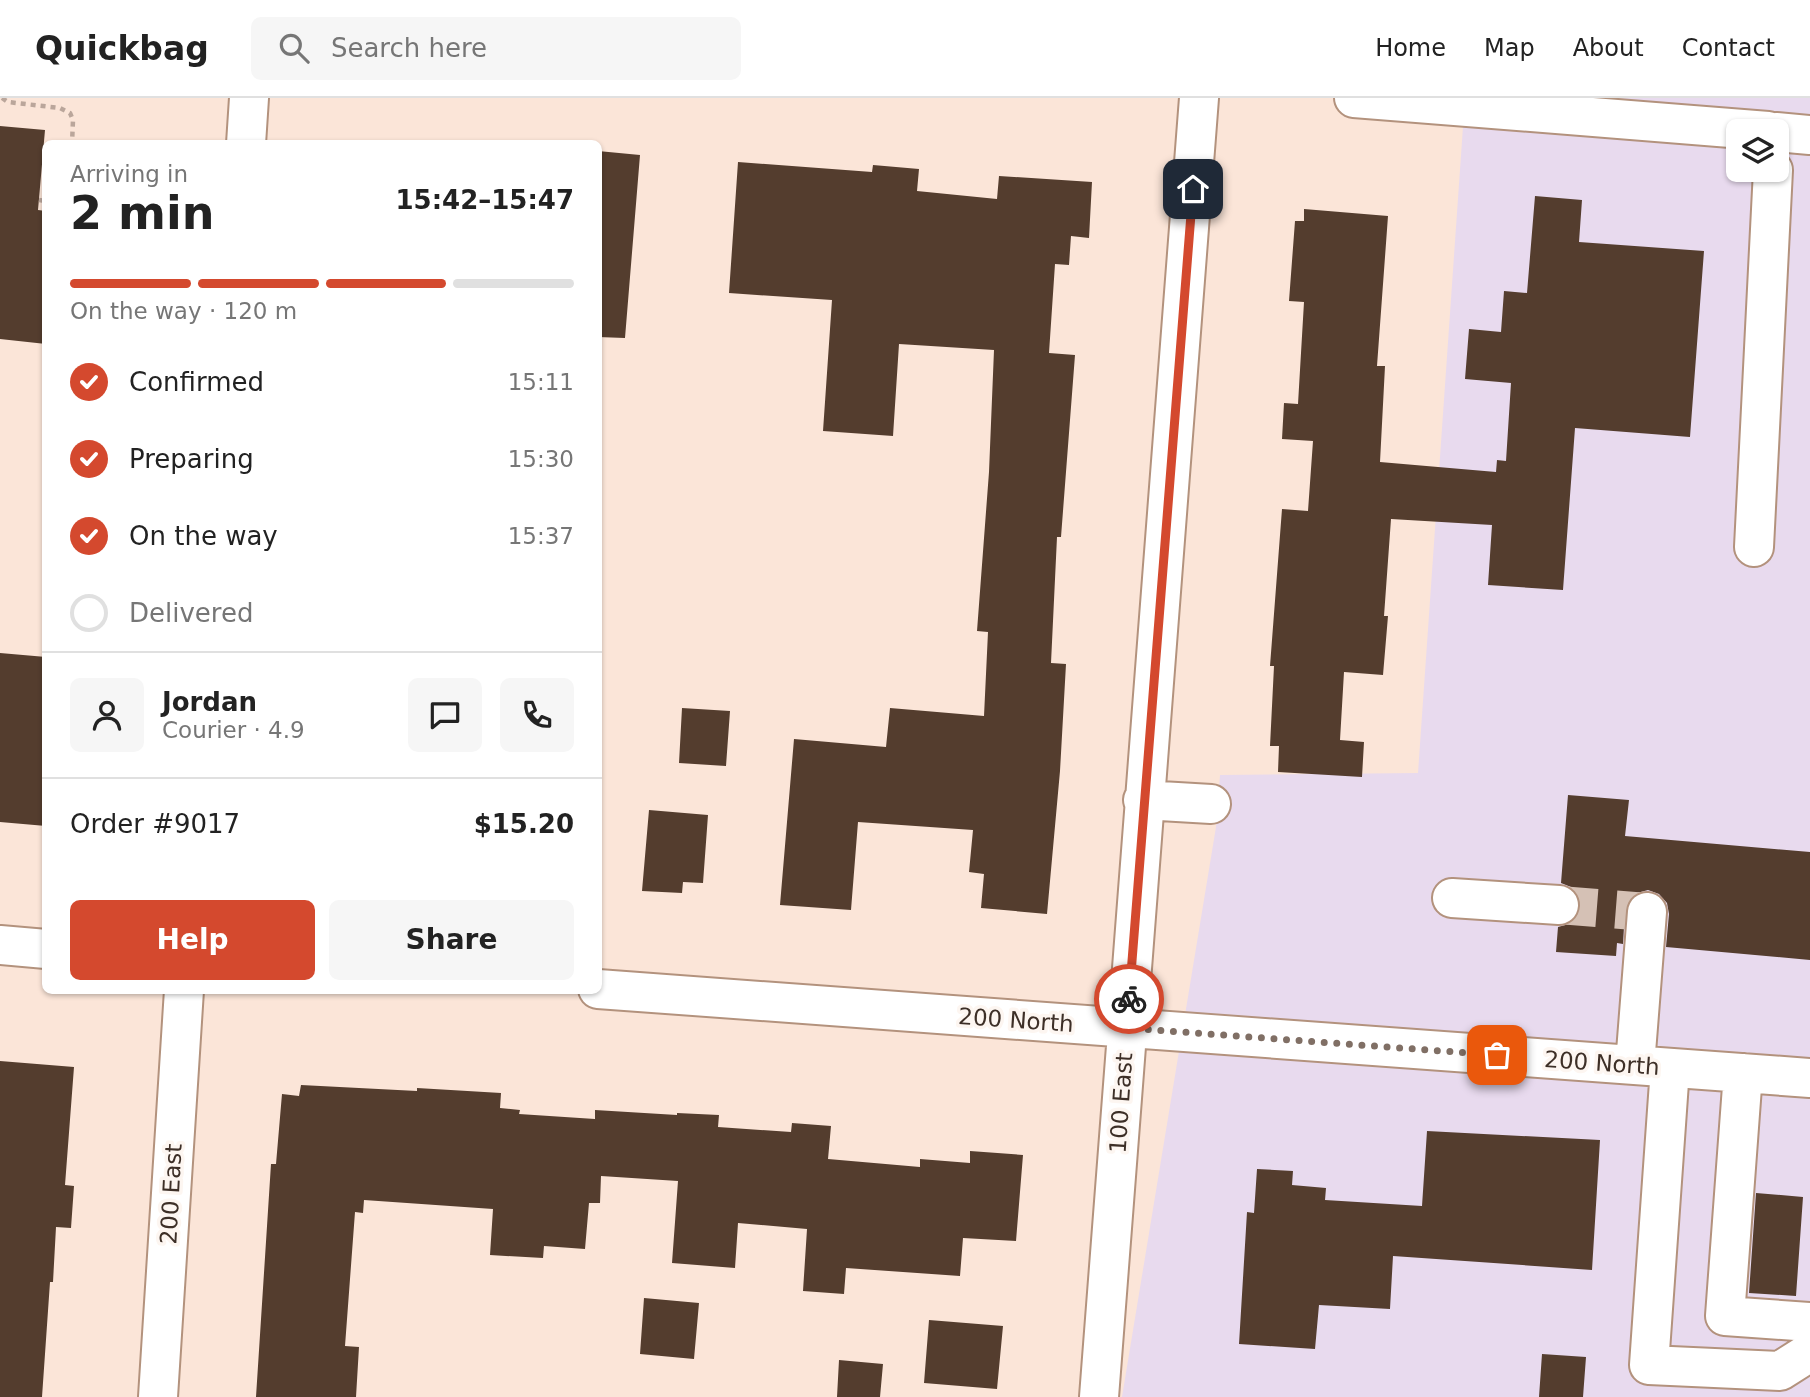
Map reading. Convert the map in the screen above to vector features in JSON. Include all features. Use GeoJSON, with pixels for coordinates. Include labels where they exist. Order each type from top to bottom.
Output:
{"type":"FeatureCollection","features":[{"type":"Feature","properties":{"kind":"street"},"geometry":{"type":"LineString","coordinates":[[246,140],[249,98]]}},
{"type":"Feature","properties":{"kind":"street","name":"100 East"},"geometry":{"type":"LineString","coordinates":[[1099,1397],[1199,98]]}},
{"type":"Feature","properties":{"kind":"street"},"geometry":{"type":"LineString","coordinates":[[1354,98],[1590,107],[1726,125]]}},
{"type":"Feature","properties":{"kind":"street"},"geometry":{"type":"LineString","coordinates":[[1789,133],[1810,135]]}},
{"type":"Feature","properties":{"kind":"street"},"geometry":{"type":"LineString","coordinates":[[1754,547],[1772,182]]}},
{"type":"Feature","properties":{"kind":"street"},"geometry":{"type":"LineString","coordinates":[[1143,800],[1211,804]]}},
{"type":"Feature","properties":{"kind":"street"},"geometry":{"type":"LineString","coordinates":[[1452,898],[1559,905]]}},
{"type":"Feature","properties":{"kind":"street"},"geometry":{"type":"LineString","coordinates":[[1647,912],[1652,1066],[1649,1365],[1780,1371],[1810,1352]]}},
{"type":"Feature","properties":{"kind":"street"},"geometry":{"type":"LineString","coordinates":[[0,946],[42,949]]}},
{"type":"Feature","properties":{"kind":"street","name":"200 North"},"geometry":{"type":"LineString","coordinates":[[602,989],[1810,1078]]}},
{"type":"Feature","properties":{"kind":"street","name":"200 East"},"geometry":{"type":"LineString","coordinates":[[158,1397],[184,994]]}},
{"type":"Feature","properties":{"kind":"street"},"geometry":{"type":"LineString","coordinates":[[1743,1073],[1725,1316],[1810,1322]]}},
{"type":"Feature","properties":{"kind":"path"},"geometry":{"type":"LineString","coordinates":[[2,98],[8,102],[60,108],[70,113],[73,120],[72,140]]}},
{"type":"Feature","properties":{"kind":"shaded area"},"geometry":{"type":"Polygon","coordinates":[[[1465,98],[1810,98],[1810,1397],[1122,1397],[1216,827],[1220,775],[1418,773],[1465,98]]]}},
{"type":"Feature","properties":{"kind":"building"},"geometry":{"type":"Polygon","coordinates":[[[0,126],[45,130],[42,140],[38,210],[42,210],[42,344],[0,339],[0,126]]]}},
{"type":"Feature","properties":{"kind":"building"},"geometry":{"type":"Polygon","coordinates":[[[602,151],[640,155],[625,338],[602,337],[602,151]]]}},
{"type":"Feature","properties":{"kind":"building"},"geometry":{"type":"Polygon","coordinates":[[[738,162],[872,172],[873,165],[919,169],[917,191],[997,199],[999,176],[1092,182],[1089,238],[1071,236],[1069,265],[1055,264],[1049,353],[1075,355],[1061,537],[1057,537],[1051,663],[1066,664],[1060,771],[1047,914],[981,908],[984,874],[969,872],[973,830],[858,822],[851,910],[780,905],[794,739],[886,747],[890,708],[984,716],[988,632],[977,631],[989,472],[994,350],[899,344],[893,436],[823,431],[832,300],[729,293],[738,162]]]}},
{"type":"Feature","properties":{"kind":"building"},"geometry":{"type":"Polygon","coordinates":[[[1535,196],[1582,200],[1579,242],[1704,251],[1690,437],[1575,428],[1563,590],[1488,585],[1492,525],[1391,519],[1383,675],[1344,672],[1340,740],[1364,742],[1362,777],[1278,772],[1279,746],[1270,746],[1274,666],[1270,666],[1282,509],[1308,511],[1313,441],[1282,439],[1284,403],[1298,404],[1304,302],[1289,301],[1295,221],[1304,221],[1304,209],[1388,216],[1377,366],[1385,366],[1380,462],[1496,472],[1497,460],[1506,461],[1511,383],[1465,379],[1469,329],[1501,332],[1504,291],[1527,293],[1535,196]]]}},
{"type":"Feature","properties":{"kind":"building"},"geometry":{"type":"Polygon","coordinates":[[[0,653],[42,657],[42,826],[0,822],[0,653]]]}},
{"type":"Feature","properties":{"kind":"building"},"geometry":{"type":"Polygon","coordinates":[[[682,708],[730,711],[726,766],[679,763],[682,708]]]}},
{"type":"Feature","properties":{"kind":"building"},"geometry":{"type":"Polygon","coordinates":[[[1568,795],[1629,800],[1625,836],[1810,852],[1810,960],[1666,947],[1669,914],[1667,903],[1659,894],[1648,890],[1637,893],[1629,900],[1625,910],[1623,944],[1617,943],[1616,956],[1556,952],[1558,927],[1577,918],[1581,907],[1578,895],[1571,887],[1561,883],[1568,795]]]}},
{"type":"Feature","properties":{"kind":"building"},"geometry":{"type":"Polygon","coordinates":[[[649,810],[708,815],[703,883],[683,882],[682,893],[642,891],[649,810]]]}},
{"type":"Feature","properties":{"kind":"building"},"geometry":{"type":"Polygon","coordinates":[[[0,1061],[74,1067],[65,1185],[74,1186],[71,1228],[56,1227],[42,1397],[0,1397],[0,1061]]]}},
{"type":"Feature","properties":{"kind":"building"},"geometry":{"type":"Polygon","coordinates":[[[301,1085],[501,1093],[500,1108],[520,1110],[519,1114],[595,1119],[595,1110],[719,1115],[718,1127],[791,1132],[792,1123],[831,1126],[828,1159],[920,1167],[920,1159],[970,1163],[970,1151],[1023,1155],[1016,1241],[963,1238],[960,1276],[846,1268],[844,1294],[803,1291],[807,1229],[738,1223],[735,1268],[672,1263],[678,1181],[601,1176],[600,1203],[589,1203],[585,1249],[544,1246],[543,1258],[490,1255],[493,1209],[364,1200],[363,1213],[355,1212],[345,1346],[359,1347],[356,1397],[256,1397],[271,1164],[276,1164],[282,1094],[299,1096],[301,1085]]]}},
{"type":"Feature","properties":{"kind":"building"},"geometry":{"type":"Polygon","coordinates":[[[1427,1131],[1600,1140],[1592,1270],[1393,1256],[1390,1309],[1319,1305],[1315,1349],[1239,1344],[1247,1212],[1254,1213],[1257,1169],[1293,1171],[1292,1185],[1326,1188],[1325,1200],[1422,1206],[1427,1131]]]}},
{"type":"Feature","properties":{"kind":"building"},"geometry":{"type":"Polygon","coordinates":[[[1756,1193],[1803,1197],[1796,1296],[1749,1293],[1756,1193]]]}},
{"type":"Feature","properties":{"kind":"building"},"geometry":{"type":"Polygon","coordinates":[[[644,1298],[699,1303],[694,1359],[640,1354],[644,1298]]]}},
{"type":"Feature","properties":{"kind":"building"},"geometry":{"type":"Polygon","coordinates":[[[929,1320],[1003,1326],[997,1389],[924,1383],[929,1320]]]}},
{"type":"Feature","properties":{"kind":"building"},"geometry":{"type":"Polygon","coordinates":[[[1542,1354],[1586,1357],[1583,1397],[1539,1397],[1542,1354]]]}},
{"type":"Feature","properties":{"kind":"building"},"geometry":{"type":"Polygon","coordinates":[[[839,1360],[883,1364],[880,1397],[837,1397],[839,1360]]]}},
{"type":"Feature","properties":{"kind":"tunnel"},"geometry":{"type":"LineString","coordinates":[[1559,905],[1647,912]]}},
{"type":"Feature","properties":{"kind":"way so far"},"geometry":{"type":"LineString","coordinates":[[1129,999],[1127,1028],[1497,1055]]}},
{"type":"Feature","properties":{"kind":"route"},"geometry":{"type":"LineString","coordinates":[[1129,999],[1193,189]]}}]}
